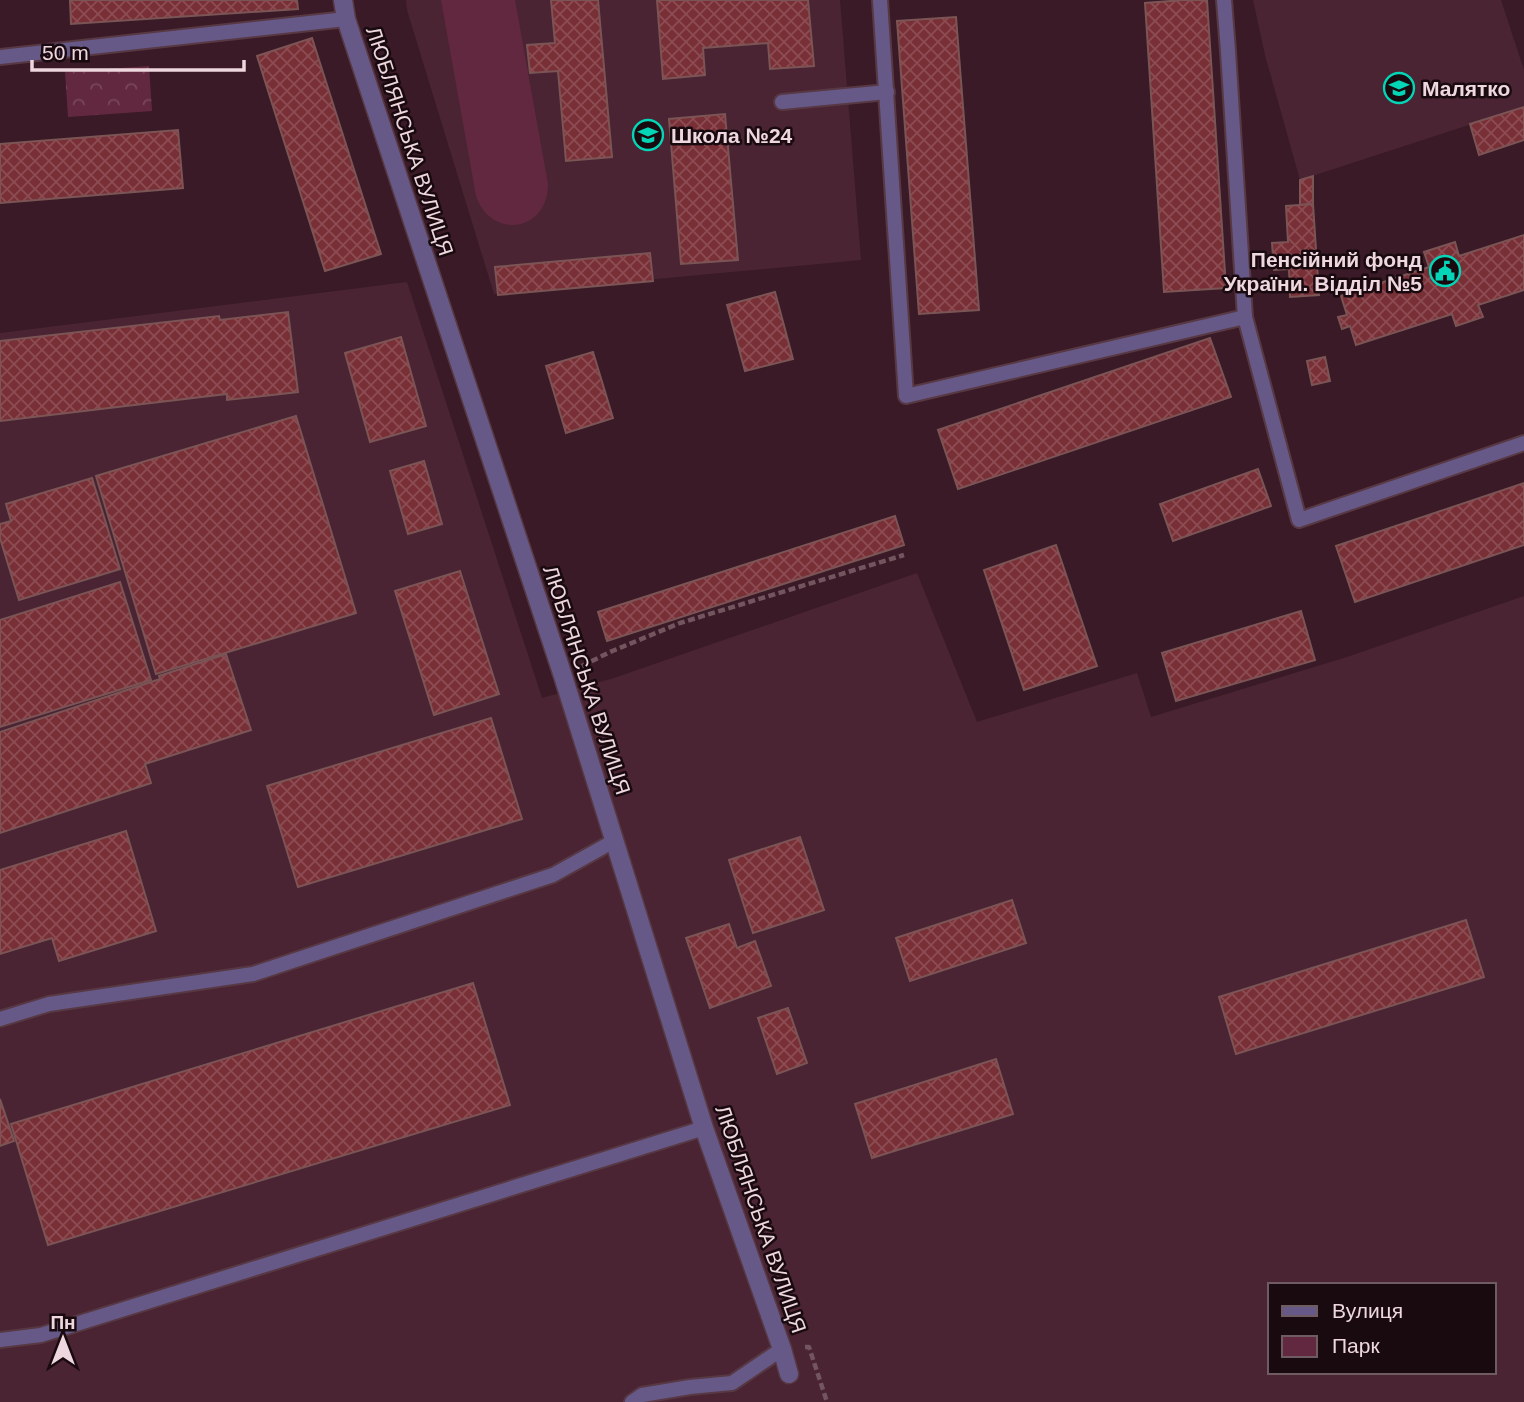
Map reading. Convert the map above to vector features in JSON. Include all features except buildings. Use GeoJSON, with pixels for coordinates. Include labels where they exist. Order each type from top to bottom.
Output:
{"type":"FeatureCollection","features":[{"type":"Feature","properties":{"kind":"street","name":"ЛЮБЛЯНСЬКА ВУЛИЦЯ"},"geometry":{"type":"LineString","coordinates":[[343,0],[346,19],[563,676],[704,1128],[789,1374]]}},
{"type":"Feature","properties":{"kind":"lane"},"geometry":{"type":"LineString","coordinates":[[880,0],[906,396],[1245,317]]}},
{"type":"Feature","properties":{"kind":"lane"},"geometry":{"type":"LineString","coordinates":[[1224,0],[1245,317],[1300,520],[1524,443]]}},
{"type":"Feature","properties":{"kind":"lane"},"geometry":{"type":"LineString","coordinates":[[0,57],[346,19]]}},
{"type":"Feature","properties":{"kind":"lane"},"geometry":{"type":"LineString","coordinates":[[782,102],[887,92]]}},
{"type":"Feature","properties":{"kind":"lane"},"geometry":{"type":"LineString","coordinates":[[0,1019],[49,1004],[253,974],[553,875],[614,841]]}},
{"type":"Feature","properties":{"kind":"lane"},"geometry":{"type":"LineString","coordinates":[[0,1340],[41,1335],[704,1128]]}},
{"type":"Feature","properties":{"kind":"lane"},"geometry":{"type":"LineString","coordinates":[[632,1402],[642,1395],[732,1383],[782,1349]]}},
{"type":"Feature","properties":{"kind":"path"},"geometry":{"type":"LineString","coordinates":[[563,676],[610,652],[680,623],[904,555]]}},
{"type":"Feature","properties":{"kind":"shaded area","name":"Школа №24"},"geometry":{"type":"Polygon","coordinates":[[[406,0],[840,0],[861,260],[494,294],[406,0]]]}},
{"type":"Feature","properties":{"kind":"shaded area","name":"Малятко"},"geometry":{"type":"Polygon","coordinates":[[[1253,0],[1501,0],[1524,70],[1524,107],[1300,180],[1265,55],[1253,0]]]}},
{"type":"Feature","properties":{"kind":"shaded area"},"geometry":{"type":"Polygon","coordinates":[[[407,282],[542,698],[614,678],[917,573],[977,722],[1137,673],[1151,717],[1347,657],[1524,596],[1524,1402],[0,1402],[0,333],[407,282]]]}},
{"type":"Feature","properties":{"kind":"green space"},"geometry":{"type":"Polygon","coordinates":[[[441,0],[515,0],[548,184],[546,200],[539,212],[529,220],[518,224],[505,224],[483,210],[476,196],[441,0]]]}},
{"type":"Feature","properties":{"kind":"green space"},"geometry":{"type":"Polygon","coordinates":[[[149,66],[152,111],[68,117],[65,72],[149,66]]]}},
{"type":"Feature","properties":{"kind":"place","name":"Малятко"},"geometry":{"type":"Point","coordinates":[1399,88]}},
{"type":"Feature","properties":{"kind":"place","name":"Школа №24"},"geometry":{"type":"Point","coordinates":[648,135]}},
{"type":"Feature","properties":{"kind":"place","name":"Пенсійний фонд України. Відділ №5"},"geometry":{"type":"Point","coordinates":[1445,271]}}]}
